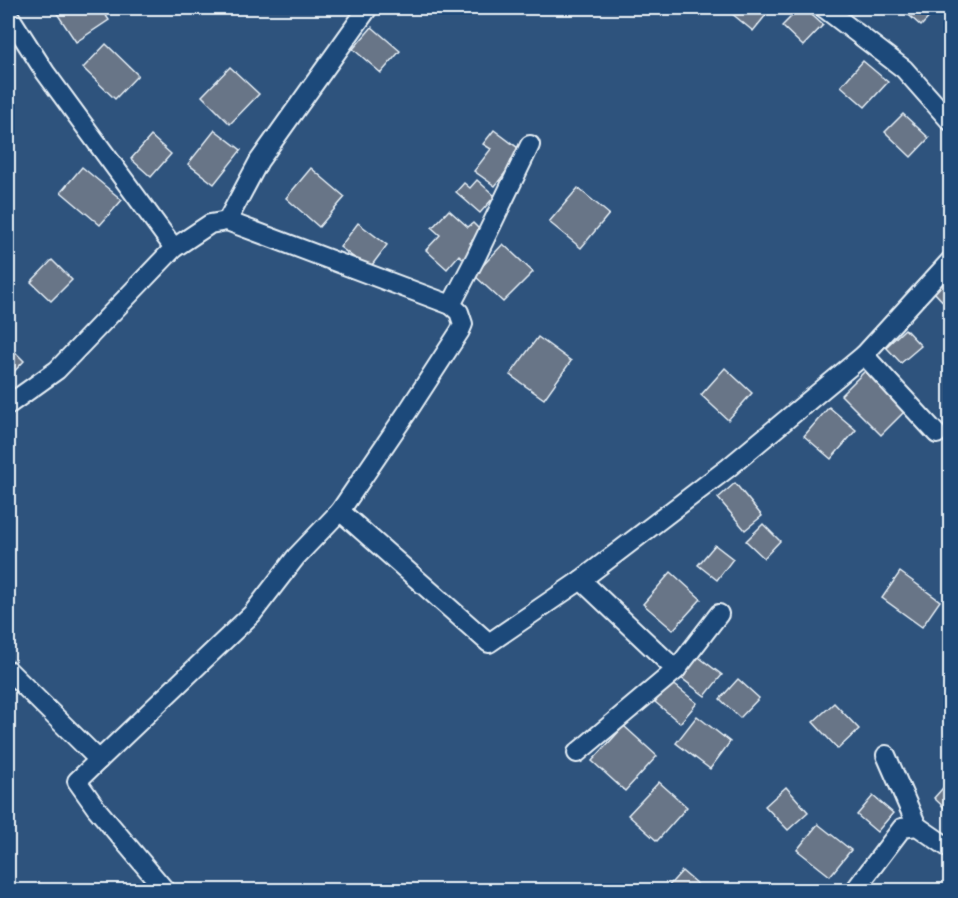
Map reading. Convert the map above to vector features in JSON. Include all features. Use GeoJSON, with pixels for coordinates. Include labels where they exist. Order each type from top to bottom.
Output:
{"type":"FeatureCollection","features":[{"type":"Feature","properties":{"kind":"street"},"geometry":{"type":"LineString","coordinates":[[227,221],[259,161],[368,8]]}},
{"type":"Feature","properties":{"kind":"street"},"geometry":{"type":"LineString","coordinates":[[824,8],[904,69],[951,121]]}},
{"type":"Feature","properties":{"kind":"street"},"geometry":{"type":"LineString","coordinates":[[8,14],[45,72],[174,248]]}},
{"type":"Feature","properties":{"kind":"street"},"geometry":{"type":"LineString","coordinates":[[451,305],[531,145]]}},
{"type":"Feature","properties":{"kind":"street"},"geometry":{"type":"LineString","coordinates":[[8,405],[57,370],[174,248],[210,224],[227,221],[451,305],[459,312],[463,324],[408,411],[340,511],[296,556],[252,614],[76,781],[165,891]]}},
{"type":"Feature","properties":{"kind":"street"},"geometry":{"type":"LineString","coordinates":[[340,511],[489,643],[581,580],[728,468],[864,355],[951,261]]}},
{"type":"Feature","properties":{"kind":"street"},"geometry":{"type":"LineString","coordinates":[[864,355],[937,434]]}},
{"type":"Feature","properties":{"kind":"street"},"geometry":{"type":"LineString","coordinates":[[581,580],[676,670]]}},
{"type":"Feature","properties":{"kind":"street"},"geometry":{"type":"LineString","coordinates":[[577,753],[676,670],[719,614]]}},
{"type":"Feature","properties":{"kind":"street"},"geometry":{"type":"LineString","coordinates":[[8,670],[99,760]]}},
{"type":"Feature","properties":{"kind":"street"},"geometry":{"type":"LineString","coordinates":[[886,755],[917,826],[950,848]]}},
{"type":"Feature","properties":{"kind":"street"},"geometry":{"type":"LineString","coordinates":[[855,891],[902,828],[917,826]]}},
{"type":"Feature","properties":{"kind":"building"},"geometry":{"type":"Polygon","coordinates":[[[62,8],[101,8],[109,20],[76,42],[56,12],[62,8]]]}},
{"type":"Feature","properties":{"kind":"building"},"geometry":{"type":"Polygon","coordinates":[[[735,8],[767,8],[770,10],[753,31],[731,13],[735,8]]]}},
{"type":"Feature","properties":{"kind":"building"},"geometry":{"type":"Polygon","coordinates":[[[800,8],[804,8],[823,25],[803,46],[782,26],[800,8]]]}},
{"type":"Feature","properties":{"kind":"building"},"geometry":{"type":"Polygon","coordinates":[[[901,8],[938,8],[921,26],[901,8]]]}},
{"type":"Feature","properties":{"kind":"building"},"geometry":{"type":"Polygon","coordinates":[[[372,27],[400,51],[381,73],[353,49],[372,27]]]}},
{"type":"Feature","properties":{"kind":"building"},"geometry":{"type":"Polygon","coordinates":[[[106,44],[138,75],[115,99],[83,68],[106,44]]]}},
{"type":"Feature","properties":{"kind":"building"},"geometry":{"type":"Polygon","coordinates":[[[863,61],[888,82],[865,107],[841,86],[863,61]]]}},
{"type":"Feature","properties":{"kind":"building"},"geometry":{"type":"Polygon","coordinates":[[[230,67],[259,94],[230,124],[202,96],[230,67]]]}},
{"type":"Feature","properties":{"kind":"building"},"geometry":{"type":"Polygon","coordinates":[[[903,114],[929,138],[911,157],[885,132],[903,114]]]}},
{"type":"Feature","properties":{"kind":"building"},"geometry":{"type":"Polygon","coordinates":[[[215,130],[241,150],[214,184],[188,164],[215,130]]]}},
{"type":"Feature","properties":{"kind":"building"},"geometry":{"type":"Polygon","coordinates":[[[494,130],[522,151],[495,186],[474,171],[491,149],[483,144],[494,130]]]}},
{"type":"Feature","properties":{"kind":"building"},"geometry":{"type":"Polygon","coordinates":[[[151,136],[171,154],[151,177],[131,159],[151,136]]]}},
{"type":"Feature","properties":{"kind":"building"},"geometry":{"type":"Polygon","coordinates":[[[82,167],[122,200],[100,225],[61,192],[82,167]]]}},
{"type":"Feature","properties":{"kind":"building"},"geometry":{"type":"Polygon","coordinates":[[[311,168],[345,197],[319,227],[286,198],[311,168]]]}},
{"type":"Feature","properties":{"kind":"building"},"geometry":{"type":"Polygon","coordinates":[[[477,180],[495,196],[480,213],[456,192],[464,183],[470,188],[477,180]]]}},
{"type":"Feature","properties":{"kind":"building"},"geometry":{"type":"Polygon","coordinates":[[[578,188],[609,214],[581,248],[549,222],[578,188]]]}},
{"type":"Feature","properties":{"kind":"building"},"geometry":{"type":"Polygon","coordinates":[[[449,210],[468,227],[473,223],[481,231],[470,243],[477,249],[466,261],[459,255],[447,269],[426,250],[440,235],[432,228],[449,210]]]}},
{"type":"Feature","properties":{"kind":"building"},"geometry":{"type":"Polygon","coordinates":[[[358,223],[387,245],[369,269],[340,247],[358,223]]]}},
{"type":"Feature","properties":{"kind":"building"},"geometry":{"type":"Polygon","coordinates":[[[503,244],[533,272],[503,302],[474,275],[503,244]]]}},
{"type":"Feature","properties":{"kind":"building"},"geometry":{"type":"Polygon","coordinates":[[[52,260],[72,280],[51,301],[31,282],[52,260]]]}},
{"type":"Feature","properties":{"kind":"building"},"geometry":{"type":"Polygon","coordinates":[[[950,277],[950,309],[934,292],[950,277]]]}},
{"type":"Feature","properties":{"kind":"building"},"geometry":{"type":"Polygon","coordinates":[[[905,329],[921,346],[901,363],[886,347],[905,329]]]}},
{"type":"Feature","properties":{"kind":"building"},"geometry":{"type":"Polygon","coordinates":[[[538,337],[571,361],[544,399],[510,375],[538,337]]]}},
{"type":"Feature","properties":{"kind":"building"},"geometry":{"type":"Polygon","coordinates":[[[8,345],[24,361],[8,378],[8,345]]]}},
{"type":"Feature","properties":{"kind":"building"},"geometry":{"type":"Polygon","coordinates":[[[725,368],[752,393],[728,420],[701,395],[725,368]]]}},
{"type":"Feature","properties":{"kind":"building"},"geometry":{"type":"Polygon","coordinates":[[[865,371],[906,410],[881,435],[841,395],[865,371]]]}},
{"type":"Feature","properties":{"kind":"building"},"geometry":{"type":"Polygon","coordinates":[[[829,407],[856,430],[831,459],[804,436],[829,407]]]}},
{"type":"Feature","properties":{"kind":"building"},"geometry":{"type":"Polygon","coordinates":[[[735,483],[762,516],[745,530],[718,498],[735,483]]]}},
{"type":"Feature","properties":{"kind":"building"},"geometry":{"type":"Polygon","coordinates":[[[763,524],[780,541],[764,558],[746,541],[763,524]]]}},
{"type":"Feature","properties":{"kind":"building"},"geometry":{"type":"Polygon","coordinates":[[[715,545],[733,559],[717,580],[698,565],[715,545]]]}},
{"type":"Feature","properties":{"kind":"building"},"geometry":{"type":"Polygon","coordinates":[[[671,572],[701,599],[673,630],[643,604],[671,572]]]}},
{"type":"Feature","properties":{"kind":"building"},"geometry":{"type":"Polygon","coordinates":[[[900,572],[940,601],[922,627],[882,598],[900,572]]]}},
{"type":"Feature","properties":{"kind":"building"},"geometry":{"type":"Polygon","coordinates":[[[696,655],[722,675],[705,696],[680,677],[696,655]]]}},
{"type":"Feature","properties":{"kind":"building"},"geometry":{"type":"Polygon","coordinates":[[[738,679],[759,698],[740,718],[720,699],[738,679]]]}},
{"type":"Feature","properties":{"kind":"building"},"geometry":{"type":"Polygon","coordinates":[[[671,682],[697,703],[680,723],[655,702],[671,682]]]}},
{"type":"Feature","properties":{"kind":"building"},"geometry":{"type":"Polygon","coordinates":[[[834,703],[859,729],[838,749],[813,722],[834,703]]]}},
{"type":"Feature","properties":{"kind":"building"},"geometry":{"type":"Polygon","coordinates":[[[697,716],[730,742],[710,769],[676,743],[697,716]]]}},
{"type":"Feature","properties":{"kind":"building"},"geometry":{"type":"Polygon","coordinates":[[[624,726],[657,756],[625,791],[592,761],[624,726]]]}},
{"type":"Feature","properties":{"kind":"building"},"geometry":{"type":"Polygon","coordinates":[[[950,780],[950,813],[934,798],[950,780]]]}},
{"type":"Feature","properties":{"kind":"building"},"geometry":{"type":"Polygon","coordinates":[[[659,782],[687,807],[657,841],[628,815],[659,782]]]}},
{"type":"Feature","properties":{"kind":"building"},"geometry":{"type":"Polygon","coordinates":[[[786,787],[808,812],[788,830],[765,806],[786,787]]]}},
{"type":"Feature","properties":{"kind":"building"},"geometry":{"type":"Polygon","coordinates":[[[873,796],[893,813],[877,832],[857,815],[873,796]]]}},
{"type":"Feature","properties":{"kind":"building"},"geometry":{"type":"Polygon","coordinates":[[[818,824],[851,850],[830,876],[797,850],[818,824]]]}},
{"type":"Feature","properties":{"kind":"building"},"geometry":{"type":"Polygon","coordinates":[[[682,871],[704,890],[665,890],[682,871]]]}}]}
